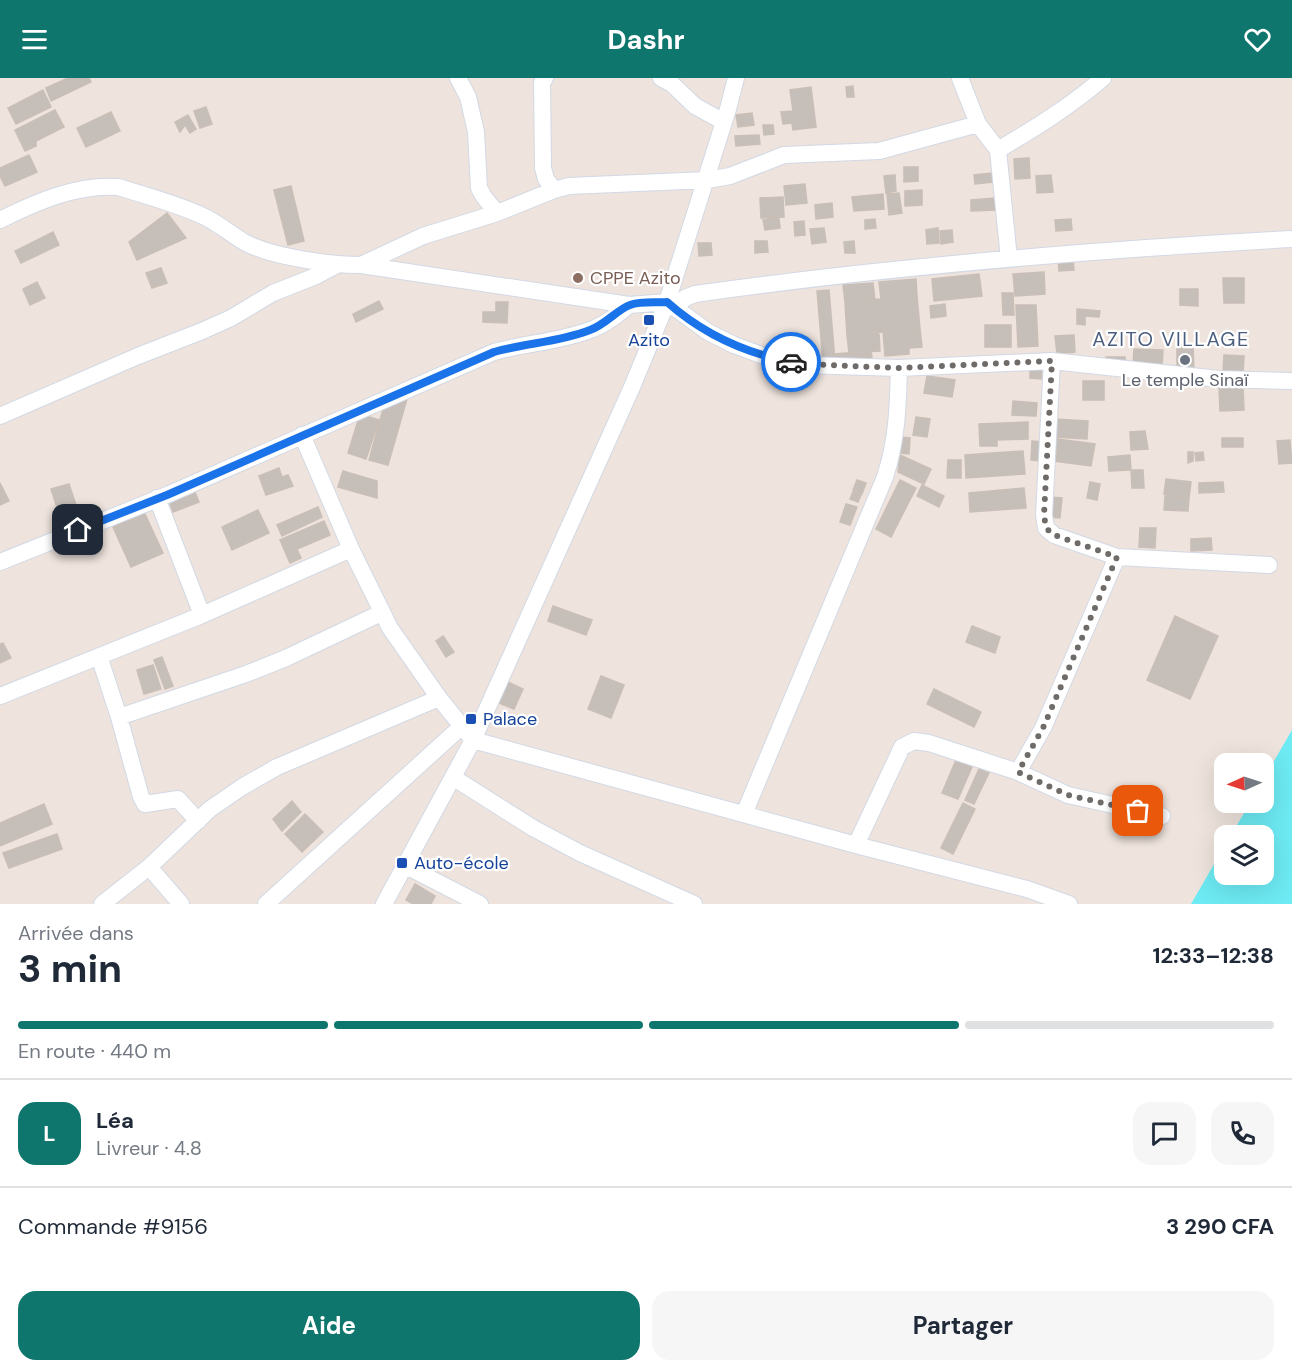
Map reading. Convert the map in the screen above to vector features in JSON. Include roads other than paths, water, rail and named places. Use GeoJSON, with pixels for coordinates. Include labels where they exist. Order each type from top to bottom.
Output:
{"type":"FeatureCollection","features":[{"type":"Feature","properties":{"kind":"street"},"geometry":{"type":"LineString","coordinates":[[458,78],[468,97],[476,132],[479,188],[497,213]]}},
{"type":"Feature","properties":{"kind":"street"},"geometry":{"type":"LineString","coordinates":[[544,78],[542,83],[543,168],[546,179],[554,190]]}},
{"type":"Feature","properties":{"kind":"street"},"geometry":{"type":"LineString","coordinates":[[661,78],[672,84],[695,105],[724,122]]}},
{"type":"Feature","properties":{"kind":"street"},"geometry":{"type":"LineString","coordinates":[[384,904],[473,740],[671,305],[736,78]]}},
{"type":"Feature","properties":{"kind":"street"},"geometry":{"type":"LineString","coordinates":[[960,78],[978,124],[998,150],[1009,260]]}},
{"type":"Feature","properties":{"kind":"street"},"geometry":{"type":"LineString","coordinates":[[998,150],[1051,118],[1103,78]]}},
{"type":"Feature","properties":{"kind":"street"},"geometry":{"type":"LineString","coordinates":[[361,265],[423,236],[497,213],[569,186],[706,180],[730,176],[784,155],[879,151],[978,124]]}},
{"type":"Feature","properties":{"kind":"street"},"geometry":{"type":"LineString","coordinates":[[0,220],[56,196],[103,186],[118,187],[206,218],[258,248],[337,265],[361,265],[629,305],[671,305],[695,294],[864,273],[1098,251],[1292,239]]}},
{"type":"Feature","properties":{"kind":"street"},"geometry":{"type":"LineString","coordinates":[[0,416],[202,331],[231,318],[273,293],[337,265]]}},
{"type":"Feature","properties":{"kind":"street"},"geometry":{"type":"LineString","coordinates":[[0,562],[157,498],[494,352],[592,330],[629,305]]}},
{"type":"Feature","properties":{"kind":"street"},"geometry":{"type":"LineString","coordinates":[[671,305],[708,332],[734,345],[766,357],[803,364],[899,368],[1052,361],[1219,379],[1292,381]]}},
{"type":"Feature","properties":{"kind":"street"},"geometry":{"type":"LineString","coordinates":[[1052,361],[1044,515],[1046,528],[1054,535],[1117,557],[1269,565]]}},
{"type":"Feature","properties":{"kind":"street"},"geometry":{"type":"LineString","coordinates":[[744,814],[885,477],[894,450],[898,419],[899,368]]}},
{"type":"Feature","properties":{"kind":"street"},"geometry":{"type":"LineString","coordinates":[[302,435],[381,613],[440,698],[473,740],[856,845],[1023,897],[1069,904]]}},
{"type":"Feature","properties":{"kind":"street"},"geometry":{"type":"LineString","coordinates":[[157,498],[202,615]]}},
{"type":"Feature","properties":{"kind":"street"},"geometry":{"type":"LineString","coordinates":[[0,696],[202,615],[351,549]]}},
{"type":"Feature","properties":{"kind":"street"},"geometry":{"type":"LineString","coordinates":[[1018,772],[1043,728],[1117,557]]}},
{"type":"Feature","properties":{"kind":"street"},"geometry":{"type":"LineString","coordinates":[[119,717],[276,662],[381,613]]}},
{"type":"Feature","properties":{"kind":"street"},"geometry":{"type":"LineString","coordinates":[[99,656],[145,804],[178,799],[198,821]]}},
{"type":"Feature","properties":{"kind":"street"},"geometry":{"type":"LineString","coordinates":[[102,904],[149,867],[210,809],[242,787],[277,767],[440,698]]}},
{"type":"Feature","properties":{"kind":"street"},"geometry":{"type":"LineString","coordinates":[[266,904],[462,726]]}},
{"type":"Feature","properties":{"kind":"street"},"geometry":{"type":"LineString","coordinates":[[856,845],[902,747],[914,741],[929,743],[1018,772],[1068,795],[1162,816]]}},
{"type":"Feature","properties":{"kind":"street"},"geometry":{"type":"LineString","coordinates":[[454,778],[533,828],[580,853],[694,904]]}},
{"type":"Feature","properties":{"kind":"street"},"geometry":{"type":"LineString","coordinates":[[406,866],[480,904]]}},
{"type":"Feature","properties":{"kind":"street"},"geometry":{"type":"LineString","coordinates":[[149,867],[181,904]]}},
{"type":"Feature","properties":{"kind":"water"},"geometry":{"type":"Polygon","coordinates":[[[1292,730],[1292,904],[1191,904],[1214,864],[1214,885],[1274,885],[1274,825],[1237,825],[1244,813],[1274,813],[1274,761],[1292,730]]]}},
{"type":"Feature","properties":{"kind":"place","name":"CPPE Azito"},"geometry":{"type":"Point","coordinates":[578,278]}},
{"type":"Feature","properties":{"kind":"place","name":"Azito"},"geometry":{"type":"Point","coordinates":[649,320]}},
{"type":"Feature","properties":{"kind":"place","name":"Le temple Sinaï"},"geometry":{"type":"Point","coordinates":[1185,360]}},
{"type":"Feature","properties":{"kind":"place","name":"Palace"},"geometry":{"type":"Point","coordinates":[471,719]}},
{"type":"Feature","properties":{"kind":"place","name":"Auto-école"},"geometry":{"type":"Point","coordinates":[402,863]}},
{"type":"Feature","properties":{"kind":"district","name":"AZITO VILLAGE"},"geometry":{"type":"Point","coordinates":[1171,339]}}]}
